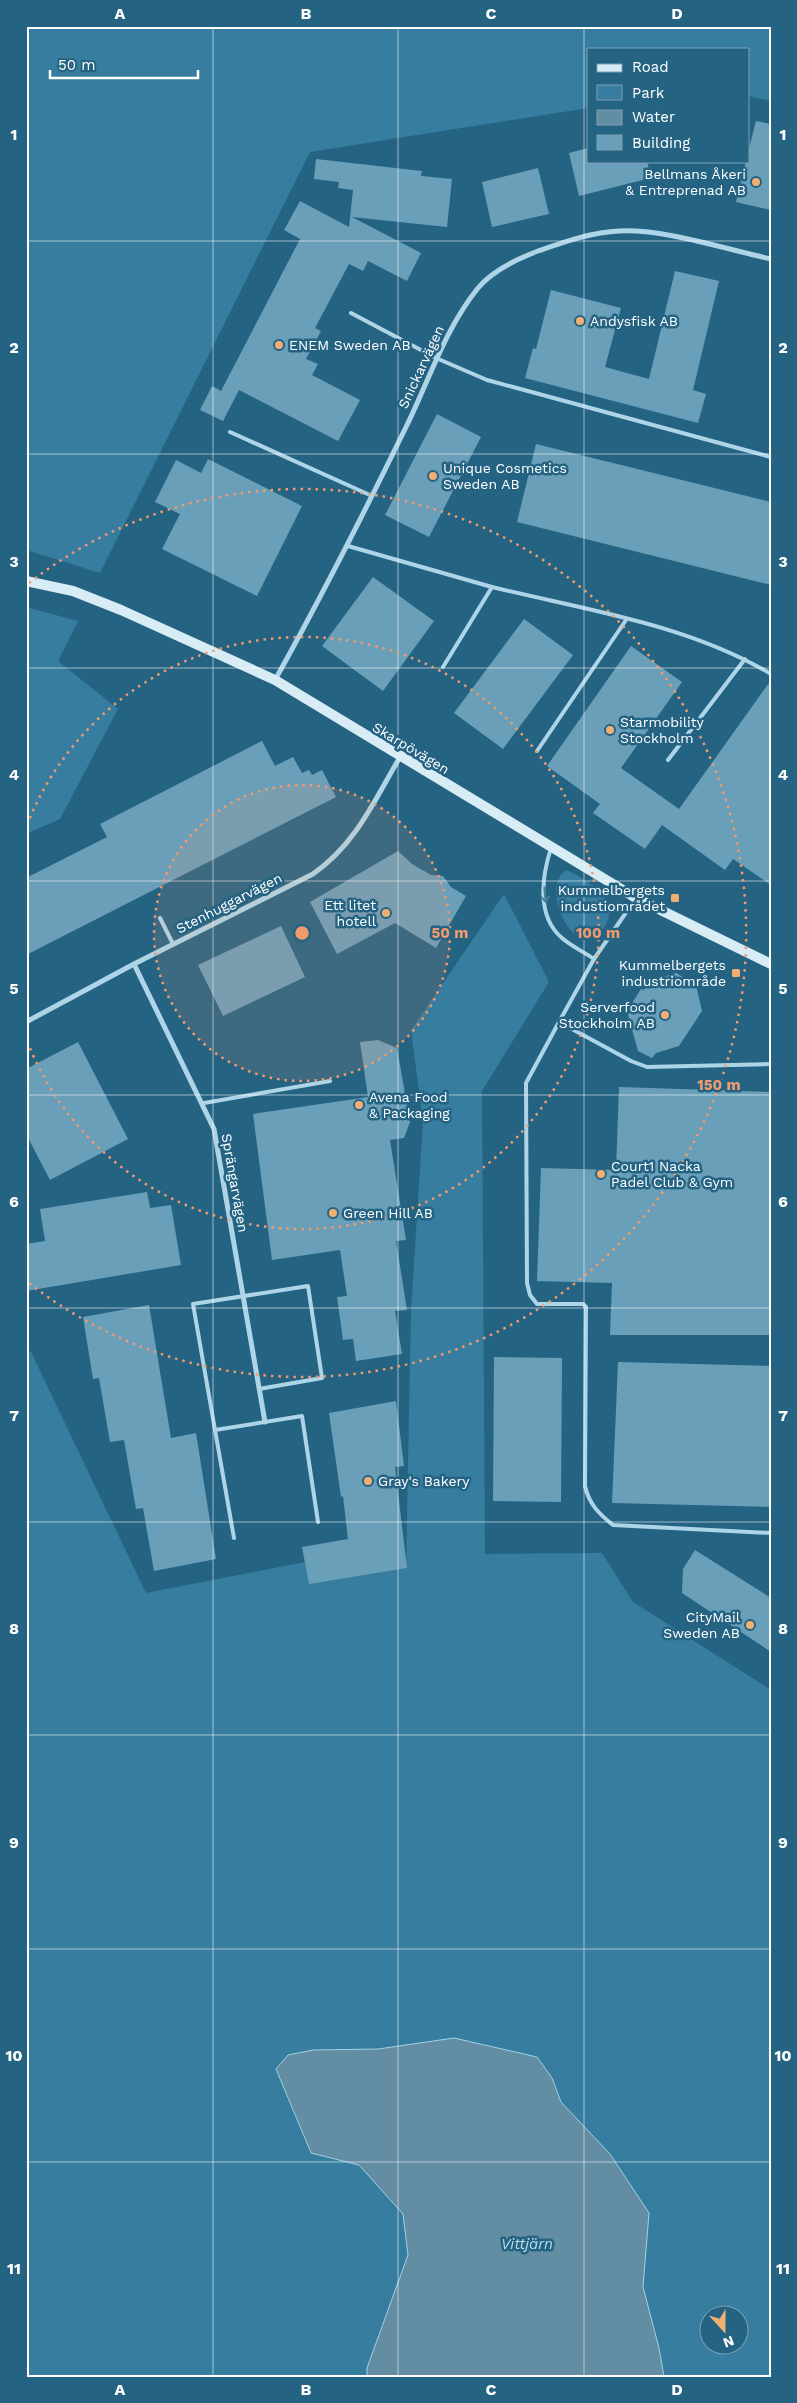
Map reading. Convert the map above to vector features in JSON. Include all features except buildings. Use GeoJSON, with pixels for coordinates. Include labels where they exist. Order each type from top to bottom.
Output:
{"type":"FeatureCollection","features":[{"type":"Feature","properties":{"kind":"street","name":"Snickarvägen"},"geometry":{"type":"LineString","coordinates":[[275,680],[348,546],[408,423],[448,334],[479,287],[500,269],[526,255],[559,244],[618,231],[646,232],[771,259]]}},
{"type":"Feature","properties":{"kind":"street","name":"Skarpövägen"},"geometry":{"type":"LineString","coordinates":[[26,581],[73,592],[121,610],[275,680],[636,898],[750,956],[771,964]]}},
{"type":"Feature","properties":{"kind":"street","name":"Stenhuggarvägen"},"geometry":{"type":"LineString","coordinates":[[26,1022],[134,964],[313,874],[332,860],[354,836],[400,757]]}},
{"type":"Feature","properties":{"kind":"street","name":"Sprängarvägen"},"geometry":{"type":"LineString","coordinates":[[134,964],[204,1103],[214,1129],[265,1422]]}},
{"type":"Feature","properties":{"kind":"lane"},"geometry":{"type":"LineString","coordinates":[[351,313],[436,358],[487,380],[771,457]]}},
{"type":"Feature","properties":{"kind":"lane"},"geometry":{"type":"LineString","coordinates":[[230,432],[372,496]]}},
{"type":"Feature","properties":{"kind":"lane"},"geometry":{"type":"LineString","coordinates":[[348,546],[492,587],[707,642],[745,659],[771,674]]}},
{"type":"Feature","properties":{"kind":"lane"},"geometry":{"type":"LineString","coordinates":[[444,667],[492,587]]}},
{"type":"Feature","properties":{"kind":"lane"},"geometry":{"type":"LineString","coordinates":[[537,751],[626,620]]}},
{"type":"Feature","properties":{"kind":"lane"},"geometry":{"type":"LineString","coordinates":[[668,760],[745,659]]}},
{"type":"Feature","properties":{"kind":"lane"},"geometry":{"type":"LineString","coordinates":[[551,848],[543,877],[548,920],[562,939],[594,959]]}},
{"type":"Feature","properties":{"kind":"lane"},"geometry":{"type":"LineString","coordinates":[[636,898],[594,959],[526,1083],[527,1283],[530,1295],[537,1304],[583,1304],[586,1307],[584,1486],[588,1498],[598,1513],[613,1525],[771,1533]]}},
{"type":"Feature","properties":{"kind":"lane"},"geometry":{"type":"LineString","coordinates":[[160,918],[173,944]]}},
{"type":"Feature","properties":{"kind":"lane"},"geometry":{"type":"LineString","coordinates":[[559,1022],[630,1062],[647,1067],[771,1064]]}},
{"type":"Feature","properties":{"kind":"lane"},"geometry":{"type":"LineString","coordinates":[[204,1103],[330,1081]]}},
{"type":"Feature","properties":{"kind":"lane"},"geometry":{"type":"LineString","coordinates":[[234,1538],[193,1304],[308,1286],[322,1378],[259,1389]]}},
{"type":"Feature","properties":{"kind":"lane"},"geometry":{"type":"LineString","coordinates":[[215,1430],[302,1416],[318,1522]]}},
{"type":"Feature","properties":{"kind":"green space"},"geometry":{"type":"Polygon","coordinates":[[[26,26],[771,26],[771,101],[750,96],[750,48],[587,48],[587,108],[310,152],[100,573],[26,550],[26,26]]]}},
{"type":"Feature","properties":{"kind":"green space"},"geometry":{"type":"Polygon","coordinates":[[[26,607],[78,621],[58,661],[118,709],[60,819],[26,834],[26,607]]]}},
{"type":"Feature","properties":{"kind":"green space"},"geometry":{"type":"Polygon","coordinates":[[[567,870],[591,884],[608,904],[607,922],[601,932],[594,936],[581,937],[573,932],[565,923],[560,911],[557,887],[560,877],[567,870]]]}},
{"type":"Feature","properties":{"kind":"green space"},"geometry":{"type":"Polygon","coordinates":[[[504,894],[549,982],[482,1091],[485,1554],[602,1553],[633,1602],[771,1690],[771,2377],[664,2377],[659,2348],[643,2287],[649,2213],[610,2154],[561,2102],[552,2078],[378,2049],[313,2050],[276,2069],[310,2153],[359,2165],[403,2214],[408,2255],[367,2368],[367,2377],[26,2377],[26,1348],[31,1352],[146,1593],[305,1562],[309,1583],[406,1568],[411,1311],[423,1122],[411,1030],[504,894]]]}},
{"type":"Feature","properties":{"kind":"water","name":"Vittjärn"},"geometry":{"type":"Polygon","coordinates":[[[454,2038],[537,2057],[552,2078],[561,2102],[610,2154],[649,2213],[643,2287],[659,2348],[664,2377],[367,2377],[367,2368],[408,2255],[403,2214],[359,2165],[311,2153],[276,2069],[288,2055],[313,2050],[378,2049],[454,2038]]]}},
{"type":"Feature","properties":{"kind":"place","name":"Bellmans Åkeri & Entreprenad AB"},"geometry":{"type":"Point","coordinates":[756,182]}},
{"type":"Feature","properties":{"kind":"place","name":"Andysfisk AB"},"geometry":{"type":"Point","coordinates":[580,321]}},
{"type":"Feature","properties":{"kind":"place","name":"ENEM Sweden AB"},"geometry":{"type":"Point","coordinates":[279,345]}},
{"type":"Feature","properties":{"kind":"place","name":"Unique Cosmetics Sweden AB"},"geometry":{"type":"Point","coordinates":[433,476]}},
{"type":"Feature","properties":{"kind":"place","name":"Starmobility Stockholm"},"geometry":{"type":"Point","coordinates":[610,730]}},
{"type":"Feature","properties":{"kind":"place","name":"Kummelbergets industiområdet"},"geometry":{"type":"Point","coordinates":[675,898]}},
{"type":"Feature","properties":{"kind":"place","name":"Ett litet hotell"},"geometry":{"type":"Point","coordinates":[386,913]}},
{"type":"Feature","properties":{"kind":"place","name":"Kummelbergets industriområde"},"geometry":{"type":"Point","coordinates":[736,973]}},
{"type":"Feature","properties":{"kind":"place","name":"Serverfood Stockholm AB"},"geometry":{"type":"Point","coordinates":[665,1015]}},
{"type":"Feature","properties":{"kind":"place","name":"Avena Food & Packaging"},"geometry":{"type":"Point","coordinates":[359,1105]}},
{"type":"Feature","properties":{"kind":"place","name":"Court1 Nacka Padel Club & Gym"},"geometry":{"type":"Point","coordinates":[601,1174]}},
{"type":"Feature","properties":{"kind":"place","name":"Green Hill AB"},"geometry":{"type":"Point","coordinates":[333,1213]}},
{"type":"Feature","properties":{"kind":"place","name":"Gray's Bakery"},"geometry":{"type":"Point","coordinates":[368,1481]}},
{"type":"Feature","properties":{"kind":"place","name":"CityMail Sweden AB"},"geometry":{"type":"Point","coordinates":[750,1625]}}]}
